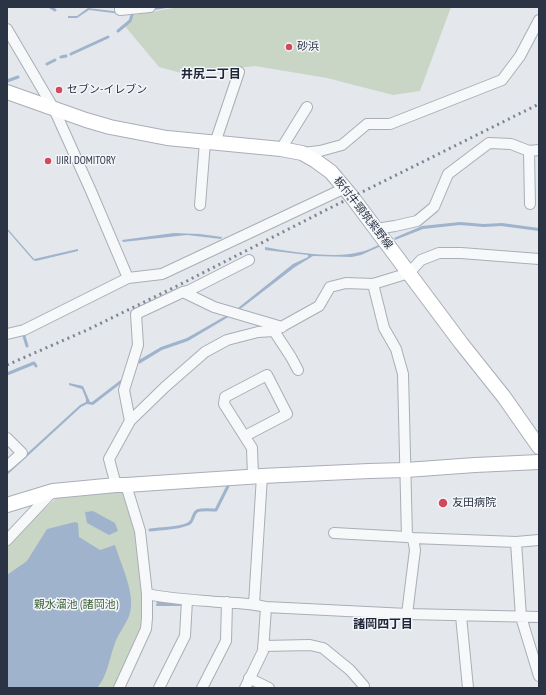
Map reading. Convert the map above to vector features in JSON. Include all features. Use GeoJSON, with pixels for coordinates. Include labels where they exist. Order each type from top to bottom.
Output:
{"type":"FeatureCollection","features":[{"type":"Feature","properties":{"kind":"main road","name":"板付牛頸筑紫野線"},"geometry":{"type":"LineString","coordinates":[[7,92],[110,127],[167,138],[281,149],[302,154],[316,161],[331,172],[345,188],[504,397],[539,447]]}},
{"type":"Feature","properties":{"kind":"main road"},"geometry":{"type":"LineString","coordinates":[[7,505],[52,491],[121,485],[257,476],[406,470],[539,462]]}},
{"type":"Feature","properties":{"kind":"street"},"geometry":{"type":"LineString","coordinates":[[120,7],[120,10],[150,7]]}},
{"type":"Feature","properties":{"kind":"street"},"geometry":{"type":"LineString","coordinates":[[302,154],[342,145],[367,124],[390,124],[502,80],[520,56],[539,20]]}},
{"type":"Feature","properties":{"kind":"street"},"geometry":{"type":"LineString","coordinates":[[7,29],[54,109],[128,278]]}},
{"type":"Feature","properties":{"kind":"street"},"geometry":{"type":"LineString","coordinates":[[200,205],[210,143],[239,72]]}},
{"type":"Feature","properties":{"kind":"street"},"geometry":{"type":"LineString","coordinates":[[281,149],[307,107]]}},
{"type":"Feature","properties":{"kind":"street"},"geometry":{"type":"LineString","coordinates":[[376,229],[417,221],[434,207],[448,174],[489,143],[511,144],[534,151],[530,204]]}},
{"type":"Feature","properties":{"kind":"street"},"geometry":{"type":"LineString","coordinates":[[7,334],[24,330],[128,278],[162,274],[345,188]]}},
{"type":"Feature","properties":{"kind":"street"},"geometry":{"type":"LineString","coordinates":[[119,688],[146,629],[147,594],[140,531],[109,458],[130,421],[156,395],[205,352],[227,340],[258,332],[278,329],[319,306],[330,286],[346,283],[373,284],[409,273],[421,260],[439,253],[461,253],[539,259]]}},
{"type":"Feature","properties":{"kind":"street"},"geometry":{"type":"LineString","coordinates":[[130,421],[124,390],[138,345],[136,314],[188,291],[249,260]]}},
{"type":"Feature","properties":{"kind":"street"},"geometry":{"type":"LineString","coordinates":[[373,284],[384,328],[396,349],[403,374],[410,538],[415,550],[407,614]]}},
{"type":"Feature","properties":{"kind":"street"},"geometry":{"type":"LineString","coordinates":[[183,292],[214,307],[278,329],[298,370]]}},
{"type":"Feature","properties":{"kind":"street"},"geometry":{"type":"LineString","coordinates":[[245,436],[287,414],[267,375],[225,397],[224,404],[252,448],[257,476],[254,604]]}},
{"type":"Feature","properties":{"kind":"street"},"geometry":{"type":"LineString","coordinates":[[7,438],[22,453],[7,466]]}},
{"type":"Feature","properties":{"kind":"street"},"geometry":{"type":"LineString","coordinates":[[7,540],[52,491]]}},
{"type":"Feature","properties":{"kind":"street"},"geometry":{"type":"LineString","coordinates":[[334,533],[410,538],[516,542],[539,540]]}},
{"type":"Feature","properties":{"kind":"street"},"geometry":{"type":"LineString","coordinates":[[516,542],[521,617],[539,676]]}},
{"type":"Feature","properties":{"kind":"street"},"geometry":{"type":"LineString","coordinates":[[147,594],[187,600],[254,604],[266,607],[461,616],[539,617]]}},
{"type":"Feature","properties":{"kind":"street"},"geometry":{"type":"LineString","coordinates":[[159,688],[185,636],[187,600]]}},
{"type":"Feature","properties":{"kind":"street"},"geometry":{"type":"LineString","coordinates":[[202,688],[226,641],[227,602]]}},
{"type":"Feature","properties":{"kind":"street"},"geometry":{"type":"LineString","coordinates":[[245,688],[263,651],[266,607]]}},
{"type":"Feature","properties":{"kind":"street"},"geometry":{"type":"LineString","coordinates":[[461,616],[468,688]]}},
{"type":"Feature","properties":{"kind":"street"},"geometry":{"type":"LineString","coordinates":[[263,646],[310,645],[323,648],[350,670],[366,687]]}},
{"type":"Feature","properties":{"kind":"street"},"geometry":{"type":"LineString","coordinates":[[249,678],[269,688]]}},
{"type":"Feature","properties":{"kind":"green space","name":"砂浜"},"geometry":{"type":"Polygon","coordinates":[[[179,7],[451,7],[420,91],[393,95],[327,78],[255,66],[185,74],[159,67],[124,25],[134,15],[179,7]]]}},
{"type":"Feature","properties":{"kind":"green space","name":"親水溜池 (諸岡池)"},"geometry":{"type":"Polygon","coordinates":[[[118,490],[123,492],[134,519],[146,607],[143,624],[116,688],[7,688],[7,547],[48,505],[58,497],[118,490]]]}},
{"type":"Feature","properties":{"kind":"water"},"geometry":{"type":"Polygon","coordinates":[[[172,7],[121,14],[89,10],[77,18],[68,18],[68,16],[77,16],[88,8],[121,12],[172,7]]]}},
{"type":"Feature","properties":{"kind":"water"},"geometry":{"type":"Polygon","coordinates":[[[460,222],[484,224],[502,223],[539,228],[539,231],[501,226],[484,227],[460,225],[423,229],[395,240],[394,238],[422,226],[460,222]]]}},
{"type":"Feature","properties":{"kind":"water"},"geometry":{"type":"Polygon","coordinates":[[[7,228],[34,259],[78,249],[78,251],[36,261],[33,260],[7,230],[7,228]]]}},
{"type":"Feature","properties":{"kind":"water"},"geometry":{"type":"Polygon","coordinates":[[[174,233],[222,237],[221,239],[187,235],[123,242],[122,240],[174,233]]]}},
{"type":"Feature","properties":{"kind":"water"},"geometry":{"type":"Polygon","coordinates":[[[380,244],[381,246],[361,255],[352,257],[313,256],[295,267],[239,310],[238,308],[293,264],[308,257],[308,255],[265,250],[265,247],[300,253],[339,255],[363,251],[380,244]]]}},
{"type":"Feature","properties":{"kind":"water"},"geometry":{"type":"Polygon","coordinates":[[[229,314],[230,316],[188,341],[162,350],[139,364],[139,360],[161,347],[187,338],[229,314]]]}},
{"type":"Feature","properties":{"kind":"water"},"geometry":{"type":"Polygon","coordinates":[[[129,368],[124,381],[93,405],[87,404],[81,407],[7,475],[7,472],[80,405],[86,402],[82,389],[69,385],[69,383],[83,386],[90,402],[92,402],[122,379],[129,368]]]}},
{"type":"Feature","properties":{"kind":"water"},"geometry":{"type":"Polygon","coordinates":[[[93,511],[115,523],[118,531],[109,535],[87,523],[85,512],[93,511]]]}},
{"type":"Feature","properties":{"kind":"water","name":"親水溜池 (諸岡池)"},"geometry":{"type":"Polygon","coordinates":[[[75,522],[78,523],[79,537],[100,550],[115,545],[130,590],[131,608],[129,616],[115,642],[105,674],[97,688],[7,688],[7,575],[27,561],[47,529],[75,522]]]}},
{"type":"Feature","properties":{"kind":"water"},"geometry":{"type":"Polygon","coordinates":[[[157,601],[182,604],[182,606],[156,606],[157,601]]]}},
{"type":"Feature","properties":{"kind":"waterway"},"geometry":{"type":"LineString","coordinates":[[50,7],[55,10]]}},
{"type":"Feature","properties":{"kind":"waterway"},"geometry":{"type":"LineString","coordinates":[[118,31],[130,21],[133,12]]}},
{"type":"Feature","properties":{"kind":"waterway"},"geometry":{"type":"LineString","coordinates":[[71,54],[108,37]]}},
{"type":"Feature","properties":{"kind":"waterway"},"geometry":{"type":"LineString","coordinates":[[61,57],[66,56]]}},
{"type":"Feature","properties":{"kind":"waterway"},"geometry":{"type":"LineString","coordinates":[[47,64],[55,60]]}},
{"type":"Feature","properties":{"kind":"waterway"},"geometry":{"type":"LineString","coordinates":[[7,81],[18,77]]}},
{"type":"Feature","properties":{"kind":"waterway"},"geometry":{"type":"LineString","coordinates":[[24,336],[27,346]]}},
{"type":"Feature","properties":{"kind":"waterway"},"geometry":{"type":"LineString","coordinates":[[7,374],[34,363],[36,366]]}},
{"type":"Feature","properties":{"kind":"waterway"},"geometry":{"type":"LineString","coordinates":[[150,530],[184,526],[191,522],[197,511],[216,510],[228,486]]}},
{"type":"Feature","properties":{"kind":"railway"},"geometry":{"type":"LineString","coordinates":[[7,365],[87,330],[177,286],[539,104]]}},
{"type":"Feature","properties":{"kind":"place","name":"砂浜"},"geometry":{"type":"Point","coordinates":[289,47]}},
{"type":"Feature","properties":{"kind":"place","name":"セブン-イレブン"},"geometry":{"type":"Point","coordinates":[59,90]}},
{"type":"Feature","properties":{"kind":"place","name":"IJIRI DOMITORY"},"geometry":{"type":"Point","coordinates":[48,161]}},
{"type":"Feature","properties":{"kind":"place","name":"友田病院"},"geometry":{"type":"Point","coordinates":[443,503]}},
{"type":"Feature","properties":{"kind":"district","name":"井尻二丁目"},"geometry":{"type":"Point","coordinates":[211,75]}},
{"type":"Feature","properties":{"kind":"district","name":"諸岡四丁目"},"geometry":{"type":"Point","coordinates":[383,625]}}]}
